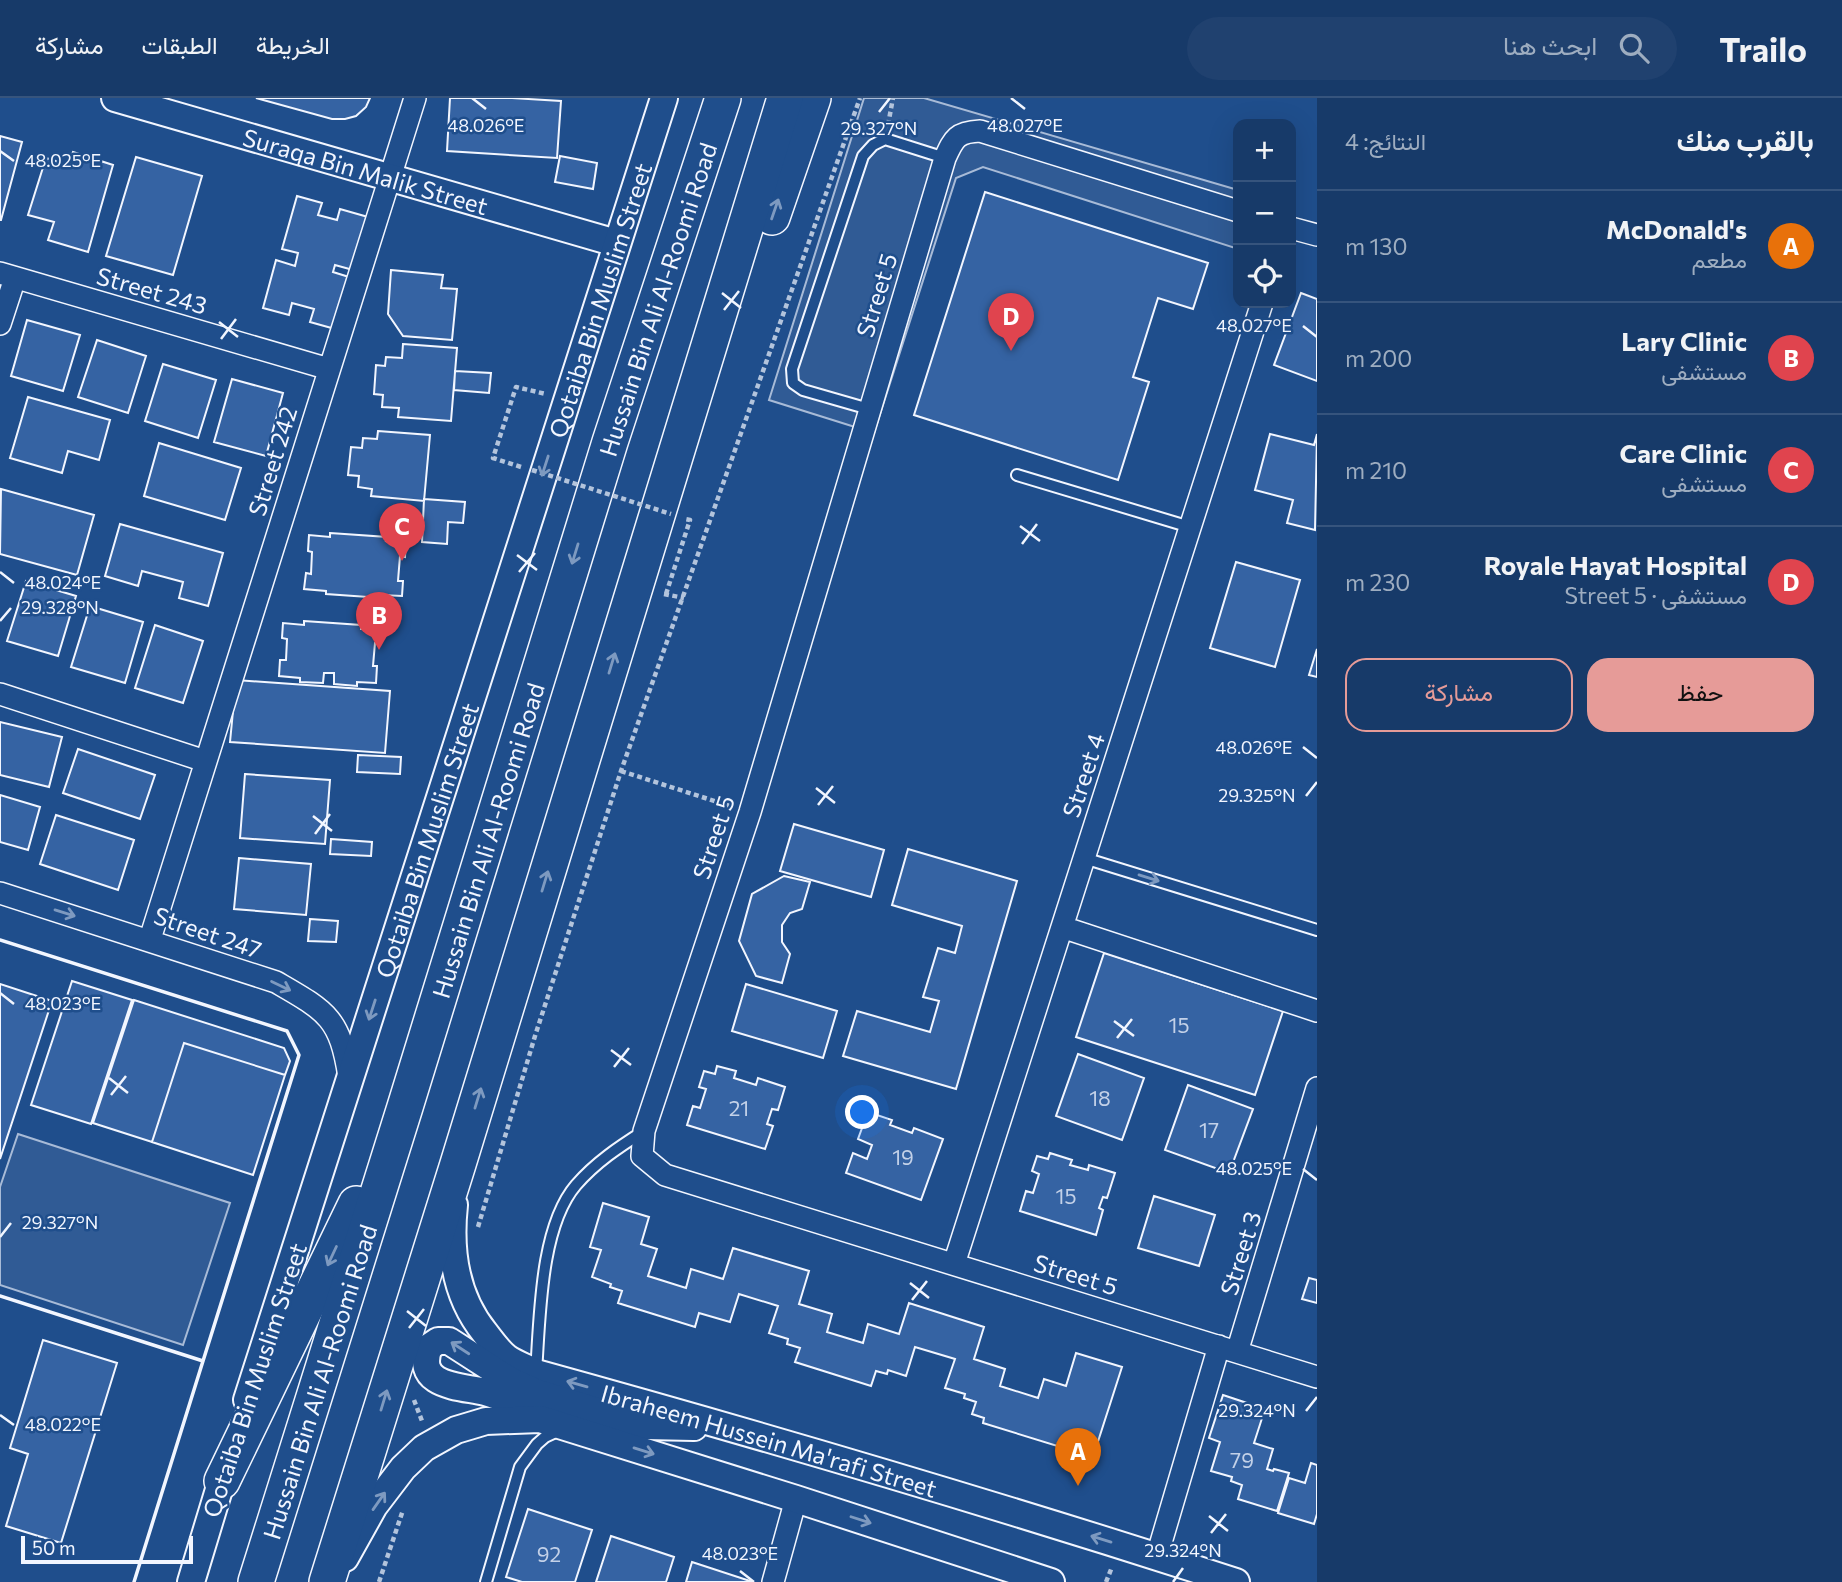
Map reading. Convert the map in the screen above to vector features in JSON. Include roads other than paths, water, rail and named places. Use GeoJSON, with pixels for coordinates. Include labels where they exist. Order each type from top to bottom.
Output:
{"type":"FeatureCollection","features":[{"type":"Feature","properties":{"kind":"highway"},"geometry":{"type":"LineString","coordinates":[[610,442],[699,98]]}},
{"type":"Feature","properties":{"kind":"highway","name":"Hussain Bin Ali Al-Roomi Road"},"geometry":{"type":"LineString","coordinates":[[256,1582],[610,442],[723,98]]}},
{"type":"Feature","properties":{"kind":"highway"},"geometry":{"type":"LineString","coordinates":[[327,1582],[666,507],[785,98]]}},
{"type":"Feature","properties":{"kind":"highway"},"geometry":{"type":"LineString","coordinates":[[666,507],[813,98]]}},
{"type":"Feature","properties":{"kind":"highway"},"geometry":{"type":"LineString","coordinates":[[222,1481],[405,1107]]}},
{"type":"Feature","properties":{"kind":"street","name":"Suraqa Bin Malik Street"},"geometry":{"type":"LineString","coordinates":[[115,98],[616,243]]}},
{"type":"Feature","properties":{"kind":"street","name":"Street 242"},"geometry":{"type":"LineString","coordinates":[[150,940],[415,98]]}},
{"type":"Feature","properties":{"kind":"street","name":"Qotaiba Bin Muslim Street"},"geometry":{"type":"LineString","coordinates":[[191,1582],[349,1079],[664,98]]}},
{"type":"Feature","properties":{"kind":"street","name":"Street 5"},"geometry":{"type":"LineString","coordinates":[[1233,209],[979,131],[963,132],[953,141],[945,158],[869,409],[750,812],[644,1131],[642,1156],[665,1175],[1317,1377]]}},
{"type":"Feature","properties":{"kind":"street"},"geometry":{"type":"LineString","coordinates":[[1296,229],[1317,235]]}},
{"type":"Feature","properties":{"kind":"street","name":"Street 243"},"geometry":{"type":"LineString","coordinates":[[8,276],[329,369]]}},
{"type":"Feature","properties":{"kind":"street"},"geometry":{"type":"LineString","coordinates":[[0,324],[8,276]]}},
{"type":"Feature","properties":{"kind":"street","name":"Street 4"},"geometry":{"type":"LineString","coordinates":[[954,1264],[1260,308]]}},
{"type":"Feature","properties":{"kind":"street"},"geometry":{"type":"LineString","coordinates":[[0,694],[205,761]]}},
{"type":"Feature","properties":{"kind":"street","name":"Street 247"},"geometry":{"type":"LineString","coordinates":[[0,892],[276,982],[317,1006],[329,1017],[338,1031],[345,1051],[349,1079]]}},
{"type":"Feature","properties":{"kind":"street"},"geometry":{"type":"LineString","coordinates":[[1062,926],[1317,1011]]}},
{"type":"Feature","properties":{"kind":"street","name":"Street 3"},"geometry":{"type":"LineString","coordinates":[[1157,1556],[1317,1088]]}},
{"type":"Feature","properties":{"kind":"street","name":"Ibraheem Hussein Ma'rafi Street"},"geometry":{"type":"LineString","coordinates":[[458,1164],[453,1218],[453,1256],[457,1281],[472,1317],[507,1358],[536,1373],[731,1427],[1236,1582]]}},
{"type":"Feature","properties":{"kind":"street"},"geometry":{"type":"LineString","coordinates":[[540,1419],[513,1403],[486,1392],[452,1387],[435,1378],[426,1364],[429,1347],[438,1341],[449,1341],[511,1381],[538,1393],[646,1426],[731,1427]]}},
{"type":"Feature","properties":{"kind":"street","name":"Ibraheem Hussein Ma'rafi Street"},"geometry":{"type":"LineString","coordinates":[[334,1582],[374,1506],[403,1468],[424,1448],[456,1430],[486,1421],[540,1419],[1051,1582]]}},
{"type":"Feature","properties":{"kind":"street"},"geometry":{"type":"LineString","coordinates":[[773,1582],[796,1499]]}},
{"type":"Feature","properties":{"kind":"lane"},"geometry":{"type":"LineString","coordinates":[[869,409],[803,390],[793,383],[792,369],[863,156],[873,145],[886,139],[945,158]]}},
{"type":"Feature","properties":{"kind":"lane"},"geometry":{"type":"LineString","coordinates":[[1017,475],[1190,527]]}},
{"type":"Feature","properties":{"kind":"lane"},"geometry":{"type":"LineString","coordinates":[[1084,858],[1317,930]]}},
{"type":"Feature","properties":{"kind":"lane"},"geometry":{"type":"LineString","coordinates":[[536,1373],[544,1272],[553,1229],[574,1187],[603,1158],[644,1131]]}},
{"type":"Feature","properties":{"kind":"lane"},"geometry":{"type":"LineString","coordinates":[[486,1582],[520,1467],[545,1437],[567,1427]]}},
{"type":"Feature","properties":{"kind":"place","name":"Royale Hayat Hospital"},"geometry":{"type":"Point","coordinates":[1011,351]}},
{"type":"Feature","properties":{"kind":"place","name":"Care Clinic"},"geometry":{"type":"Point","coordinates":[402,561]}},
{"type":"Feature","properties":{"kind":"place","name":"Lary Clinic"},"geometry":{"type":"Point","coordinates":[379,650]}},
{"type":"Feature","properties":{"kind":"place","name":"McDonald's"},"geometry":{"type":"Point","coordinates":[1078,1486]}}]}
